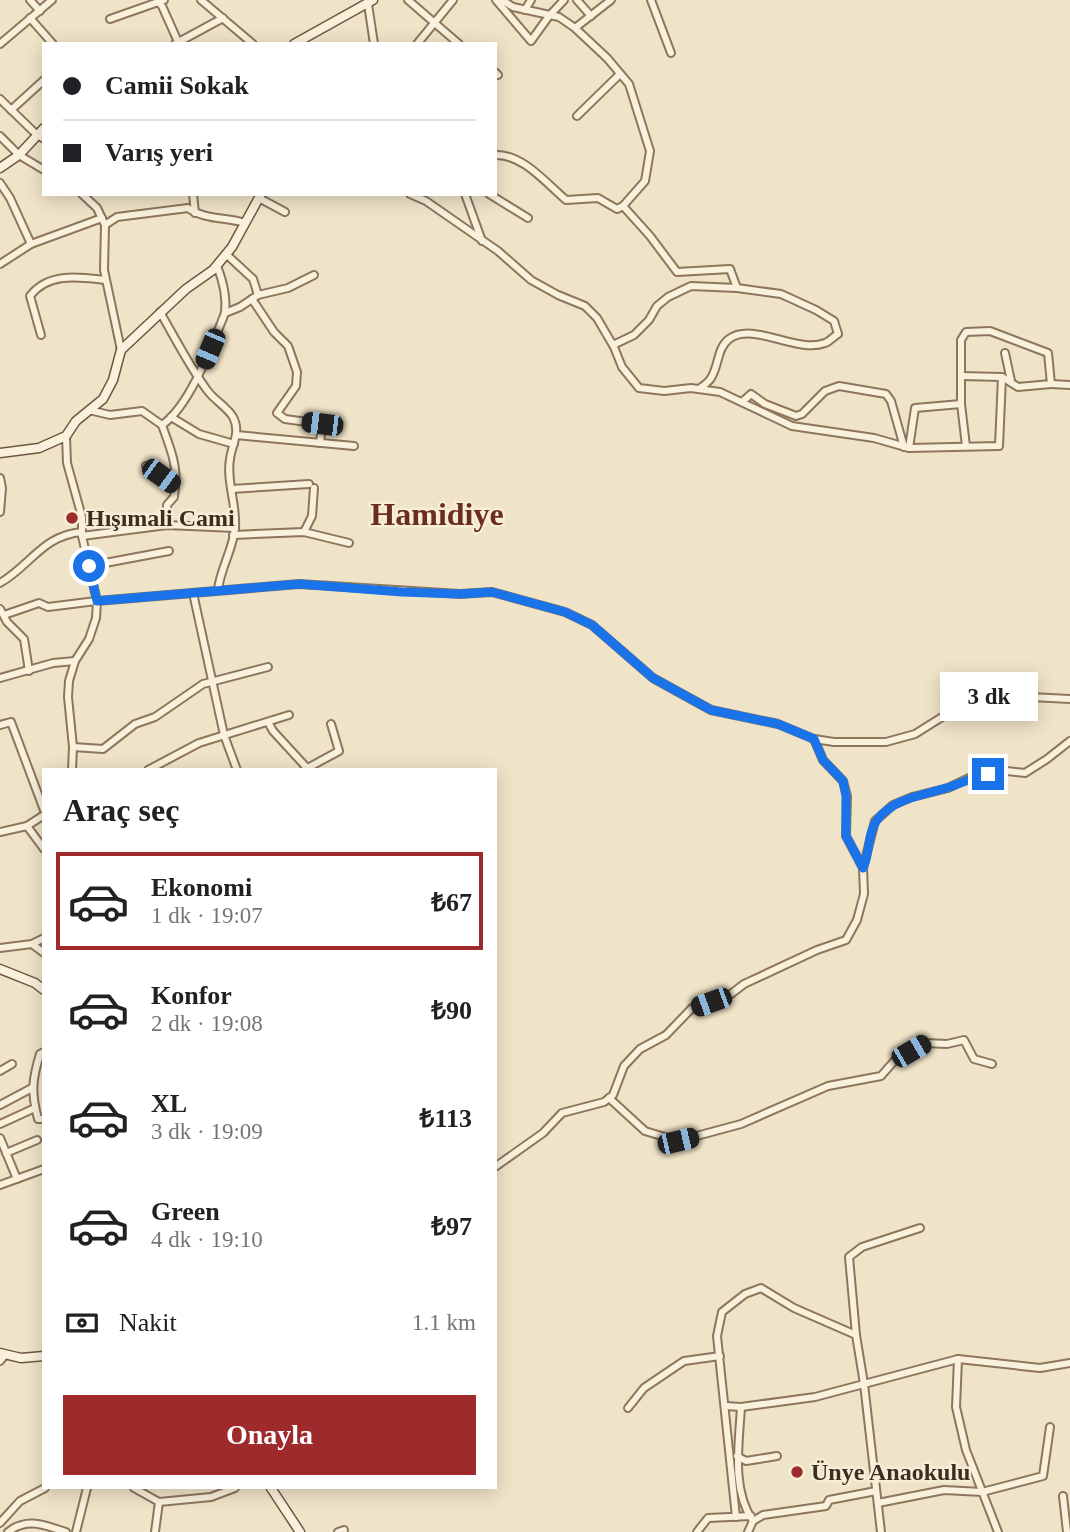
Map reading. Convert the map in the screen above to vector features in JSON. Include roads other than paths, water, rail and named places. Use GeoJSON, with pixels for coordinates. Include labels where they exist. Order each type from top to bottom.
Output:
{"type":"FeatureCollection","features":[{"type":"Feature","properties":{"kind":"street"},"geometry":{"type":"LineString","coordinates":[[30,0],[40,11]]}},
{"type":"Feature","properties":{"kind":"street"},"geometry":{"type":"LineString","coordinates":[[1,42],[52,0]]}},
{"type":"Feature","properties":{"kind":"street"},"geometry":{"type":"LineString","coordinates":[[201,0],[251,42]]}},
{"type":"Feature","properties":{"kind":"street"},"geometry":{"type":"LineString","coordinates":[[351,0],[356,10]]}},
{"type":"Feature","properties":{"kind":"street"},"geometry":{"type":"LineString","coordinates":[[408,0],[456,42]]}},
{"type":"Feature","properties":{"kind":"street"},"geometry":{"type":"LineString","coordinates":[[419,42],[453,0]]}},
{"type":"Feature","properties":{"kind":"street"},"geometry":{"type":"LineString","coordinates":[[496,0],[531,41],[548,16],[565,0]]}},
{"type":"Feature","properties":{"kind":"street"},"geometry":{"type":"LineString","coordinates":[[497,155],[523,163],[565,200],[598,198],[617,209],[623,206],[645,181],[650,151],[629,84],[607,58],[559,17],[513,7],[502,0]]}},
{"type":"Feature","properties":{"kind":"street"},"geometry":{"type":"LineString","coordinates":[[525,10],[531,0]]}},
{"type":"Feature","properties":{"kind":"street"},"geometry":{"type":"LineString","coordinates":[[577,0],[591,16]]}},
{"type":"Feature","properties":{"kind":"street"},"geometry":{"type":"LineString","coordinates":[[575,28],[611,0]]}},
{"type":"Feature","properties":{"kind":"street"},"geometry":{"type":"LineString","coordinates":[[651,0],[671,53]]}},
{"type":"Feature","properties":{"kind":"street"},"geometry":{"type":"LineString","coordinates":[[110,19],[161,1],[177,42]]}},
{"type":"Feature","properties":{"kind":"street"},"geometry":{"type":"LineString","coordinates":[[298,42],[370,2],[374,42]]}},
{"type":"Feature","properties":{"kind":"street"},"geometry":{"type":"LineString","coordinates":[[30,18],[51,42]]}},
{"type":"Feature","properties":{"kind":"street"},"geometry":{"type":"LineString","coordinates":[[179,42],[223,18]]}},
{"type":"Feature","properties":{"kind":"street"},"geometry":{"type":"LineString","coordinates":[[577,116],[620,74]]}},
{"type":"Feature","properties":{"kind":"street"},"geometry":{"type":"LineString","coordinates":[[11,110],[42,82]]}},
{"type":"Feature","properties":{"kind":"street"},"geometry":{"type":"LineString","coordinates":[[0,99],[41,134],[19,155],[0,167]]}},
{"type":"Feature","properties":{"kind":"street"},"geometry":{"type":"LineString","coordinates":[[0,136],[19,155],[42,169]]}},
{"type":"Feature","properties":{"kind":"street"},"geometry":{"type":"LineString","coordinates":[[0,183],[10,198],[31,244]]}},
{"type":"Feature","properties":{"kind":"street"},"geometry":{"type":"LineString","coordinates":[[0,453],[39,448],[66,436],[76,421],[103,399],[113,380],[121,350],[105,280],[104,221],[91,200],[85,196]]}},
{"type":"Feature","properties":{"kind":"street"},"geometry":{"type":"LineString","coordinates":[[193,196],[195,213]]}},
{"type":"Feature","properties":{"kind":"street"},"geometry":{"type":"LineString","coordinates":[[121,350],[160,312],[217,266],[260,196],[285,212]]}},
{"type":"Feature","properties":{"kind":"street"},"geometry":{"type":"LineString","coordinates":[[415,196],[426,201],[498,251],[531,280],[585,306],[597,318],[622,367],[639,388],[720,392],[792,426],[853,434],[906,448],[999,446],[1002,377]]}},
{"type":"Feature","properties":{"kind":"street"},"geometry":{"type":"LineString","coordinates":[[465,196],[482,241]]}},
{"type":"Feature","properties":{"kind":"street"},"geometry":{"type":"LineString","coordinates":[[492,196],[528,218]]}},
{"type":"Feature","properties":{"kind":"street"},"geometry":{"type":"LineString","coordinates":[[623,206],[677,272],[730,269],[737,288]]}},
{"type":"Feature","properties":{"kind":"street"},"geometry":{"type":"LineString","coordinates":[[0,264],[31,244],[69,228],[117,217],[188,208],[195,213],[245,223]]}},
{"type":"Feature","properties":{"kind":"street"},"geometry":{"type":"LineString","coordinates":[[226,254],[253,279],[255,297],[274,332],[288,345],[297,372],[296,386],[277,413],[285,419],[322,424],[320,443]]}},
{"type":"Feature","properties":{"kind":"street"},"geometry":{"type":"LineString","coordinates":[[162,425],[171,417],[198,377],[225,313],[226,303],[217,266]]}},
{"type":"Feature","properties":{"kind":"street"},"geometry":{"type":"LineString","coordinates":[[225,313],[255,297],[288,288],[314,275]]}},
{"type":"Feature","properties":{"kind":"street"},"geometry":{"type":"LineString","coordinates":[[41,335],[30,296],[35,289],[50,280],[66,277],[105,280]]}},
{"type":"Feature","properties":{"kind":"street"},"geometry":{"type":"LineString","coordinates":[[613,345],[634,335],[649,320],[657,306],[668,297],[691,286],[781,294],[834,321],[838,334],[824,344],[785,342],[766,336],[743,334],[728,339],[719,354],[711,379],[699,389]]}},
{"type":"Feature","properties":{"kind":"street"},"geometry":{"type":"LineString","coordinates":[[160,312],[198,377],[210,395],[232,415],[236,427],[229,460],[234,531],[219,578],[218,590]]}},
{"type":"Feature","properties":{"kind":"street"},"geometry":{"type":"LineString","coordinates":[[966,446],[961,404],[961,340],[966,332],[990,331],[1048,353],[1051,384]]}},
{"type":"Feature","properties":{"kind":"street"},"geometry":{"type":"LineString","coordinates":[[1006,353],[1011,381]]}},
{"type":"Feature","properties":{"kind":"street"},"geometry":{"type":"LineString","coordinates":[[961,376],[1002,377],[1018,387],[1070,384]]}},
{"type":"Feature","properties":{"kind":"street"},"geometry":{"type":"LineString","coordinates":[[742,402],[751,394],[765,404],[796,416],[825,391],[839,386],[886,394],[891,401],[906,448]]}},
{"type":"Feature","properties":{"kind":"street"},"geometry":{"type":"LineString","coordinates":[[906,448],[915,408],[961,404]]}},
{"type":"Feature","properties":{"kind":"street"},"geometry":{"type":"LineString","coordinates":[[89,411],[110,415],[142,411],[162,425],[176,476],[174,497],[167,505],[167,525]]}},
{"type":"Feature","properties":{"kind":"street"},"geometry":{"type":"LineString","coordinates":[[171,417],[199,434],[234,444]]}},
{"type":"Feature","properties":{"kind":"street"},"geometry":{"type":"LineString","coordinates":[[236,435],[354,446]]}},
{"type":"Feature","properties":{"kind":"street"},"geometry":{"type":"LineString","coordinates":[[66,436],[67,463],[82,517],[82,534],[97,601],[96,618],[89,639],[75,661],[69,681],[72,768]]}},
{"type":"Feature","properties":{"kind":"street"},"geometry":{"type":"LineString","coordinates":[[146,466],[175,487]]}},
{"type":"Feature","properties":{"kind":"street"},"geometry":{"type":"LineString","coordinates":[[0,478],[0,512]]}},
{"type":"Feature","properties":{"kind":"street"},"geometry":{"type":"LineString","coordinates":[[231,489],[312,486],[312,516],[304,532]]}},
{"type":"Feature","properties":{"kind":"street"},"geometry":{"type":"LineString","coordinates":[[0,583],[54,540],[71,533],[167,525],[234,531],[304,532],[349,543]]}},
{"type":"Feature","properties":{"kind":"street"},"geometry":{"type":"LineString","coordinates":[[89,566],[169,551]]}},
{"type":"Feature","properties":{"kind":"street"},"geometry":{"type":"LineString","coordinates":[[29,671],[24,639],[2,612],[39,603],[48,607],[299,584],[437,593],[492,592],[565,612],[592,625],[653,678],[711,710],[778,724],[814,739],[834,742],[886,742],[915,734],[966,702],[1009,696],[1070,699]]}},
{"type":"Feature","properties":{"kind":"street"},"geometry":{"type":"LineString","coordinates":[[193,593],[224,735],[236,768]]}},
{"type":"Feature","properties":{"kind":"street"},"geometry":{"type":"LineString","coordinates":[[0,678],[53,663],[75,661]]}},
{"type":"Feature","properties":{"kind":"street"},"geometry":{"type":"LineString","coordinates":[[73,747],[103,749],[135,724],[155,717],[203,684],[268,667]]}},
{"type":"Feature","properties":{"kind":"street"},"geometry":{"type":"LineString","coordinates":[[161,767],[184,750],[289,715]]}},
{"type":"Feature","properties":{"kind":"street"},"geometry":{"type":"LineString","coordinates":[[0,725],[11,722],[16,731],[26,767],[42,807]]}},
{"type":"Feature","properties":{"kind":"street"},"geometry":{"type":"LineString","coordinates":[[268,722],[304,768]]}},
{"type":"Feature","properties":{"kind":"street"},"geometry":{"type":"LineString","coordinates":[[307,768],[339,751],[331,724]]}},
{"type":"Feature","properties":{"kind":"street"},"geometry":{"type":"LineString","coordinates":[[814,739],[823,760],[843,781],[846,796],[846,836],[863,868]]}},
{"type":"Feature","properties":{"kind":"street"},"geometry":{"type":"LineString","coordinates":[[497,1166],[543,1133],[562,1113],[604,1102],[613,1095],[624,1066],[640,1049],[666,1035],[692,1008],[731,995],[744,984],[817,950],[846,940],[858,920],[864,894],[863,868],[876,821],[893,805],[948,788],[969,778],[1007,771],[1024,773],[1047,760],[1070,741]]}},
{"type":"Feature","properties":{"kind":"street"},"geometry":{"type":"LineString","coordinates":[[0,832],[27,827],[42,814]]}},
{"type":"Feature","properties":{"kind":"street"},"geometry":{"type":"LineString","coordinates":[[27,827],[40,841]]}},
{"type":"Feature","properties":{"kind":"street"},"geometry":{"type":"LineString","coordinates":[[3,948],[32,944],[42,938]]}},
{"type":"Feature","properties":{"kind":"street"},"geometry":{"type":"LineString","coordinates":[[3,948],[14,940]]}},
{"type":"Feature","properties":{"kind":"street"},"geometry":{"type":"LineString","coordinates":[[32,944],[42,952]]}},
{"type":"Feature","properties":{"kind":"street"},"geometry":{"type":"LineString","coordinates":[[0,969],[42,988]]}},
{"type":"Feature","properties":{"kind":"street"},"geometry":{"type":"LineString","coordinates":[[609,1098],[645,1131],[678,1141],[741,1124],[828,1086],[881,1076],[897,1059],[925,1043],[947,1044],[964,1040],[974,1059],[992,1064]]}},
{"type":"Feature","properties":{"kind":"street"},"geometry":{"type":"LineString","coordinates":[[42,1053],[36,1066],[32,1088],[38,1119],[42,1119]]}},
{"type":"Feature","properties":{"kind":"street"},"geometry":{"type":"LineString","coordinates":[[0,1070],[12,1064]]}},
{"type":"Feature","properties":{"kind":"street"},"geometry":{"type":"LineString","coordinates":[[0,1105],[32,1088]]}},
{"type":"Feature","properties":{"kind":"street"},"geometry":{"type":"LineString","coordinates":[[0,1124],[35,1108]]}},
{"type":"Feature","properties":{"kind":"street"},"geometry":{"type":"LineString","coordinates":[[0,1138],[17,1179]]}},
{"type":"Feature","properties":{"kind":"street"},"geometry":{"type":"LineString","coordinates":[[6,1153],[37,1140]]}},
{"type":"Feature","properties":{"kind":"street"},"geometry":{"type":"LineString","coordinates":[[0,1185],[42,1170]]}},
{"type":"Feature","properties":{"kind":"street"},"geometry":{"type":"LineString","coordinates":[[881,1532],[849,1257],[862,1247],[920,1228]]}},
{"type":"Feature","properties":{"kind":"street"},"geometry":{"type":"LineString","coordinates":[[736,1517],[717,1336],[722,1312],[745,1294],[761,1288],[794,1308],[856,1335]]}},
{"type":"Feature","properties":{"kind":"street"},"geometry":{"type":"LineString","coordinates":[[2,1356],[42,1356]]}},
{"type":"Feature","properties":{"kind":"street"},"geometry":{"type":"LineString","coordinates":[[628,1408],[644,1388],[684,1361],[720,1356]]}},
{"type":"Feature","properties":{"kind":"street"},"geometry":{"type":"LineString","coordinates":[[726,1406],[741,1407],[815,1397],[958,1359],[1041,1368],[1070,1363]]}},
{"type":"Feature","properties":{"kind":"street"},"geometry":{"type":"LineString","coordinates":[[958,1359],[956,1407],[966,1450],[998,1532]]}},
{"type":"Feature","properties":{"kind":"street"},"geometry":{"type":"LineString","coordinates":[[741,1407],[738,1457],[745,1511],[751,1519],[748,1532]]}},
{"type":"Feature","properties":{"kind":"street"},"geometry":{"type":"LineString","coordinates":[[878,1503],[944,1490],[982,1492],[1043,1476],[1050,1427]]}},
{"type":"Feature","properties":{"kind":"street"},"geometry":{"type":"LineString","coordinates":[[730,1450],[746,1461],[778,1456]]}},
{"type":"Feature","properties":{"kind":"street"},"geometry":{"type":"LineString","coordinates":[[43,1489],[20,1501],[0,1525],[8,1532],[19,1523],[37,1522],[66,1532]]}},
{"type":"Feature","properties":{"kind":"street"},"geometry":{"type":"LineString","coordinates":[[76,1532],[87,1489]]}},
{"type":"Feature","properties":{"kind":"street"},"geometry":{"type":"LineString","coordinates":[[136,1489],[159,1502],[211,1497],[232,1489]]}},
{"type":"Feature","properties":{"kind":"street"},"geometry":{"type":"LineString","coordinates":[[272,1489],[300,1532]]}},
{"type":"Feature","properties":{"kind":"street"},"geometry":{"type":"LineString","coordinates":[[697,1532],[708,1518],[751,1519],[826,1506],[829,1500],[876,1491]]}},
{"type":"Feature","properties":{"kind":"street"},"geometry":{"type":"LineString","coordinates":[[1063,1496],[1067,1532]]}},
{"type":"Feature","properties":{"kind":"street"},"geometry":{"type":"LineString","coordinates":[[155,1532],[159,1502]]}},
{"type":"Feature","properties":{"kind":"place","name":"Hışımali Cami"},"geometry":{"type":"Point","coordinates":[72,518]}},
{"type":"Feature","properties":{"kind":"place","name":"Ünye Anaokulu"},"geometry":{"type":"Point","coordinates":[797,1472]}},
{"type":"Feature","properties":{"kind":"district","name":"Hamidiye"},"geometry":{"type":"Point","coordinates":[437,514]}}]}
